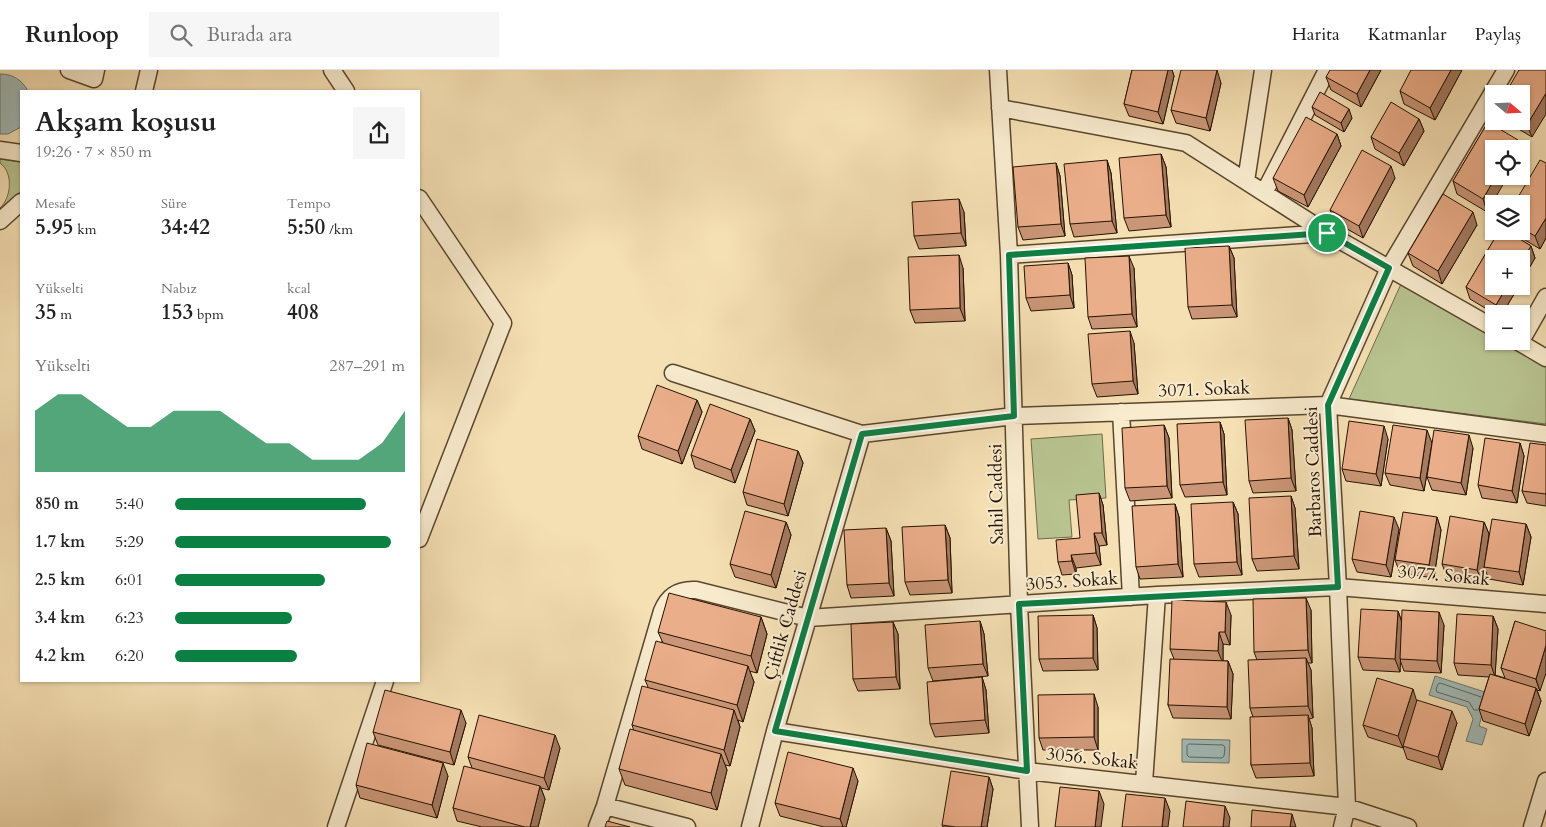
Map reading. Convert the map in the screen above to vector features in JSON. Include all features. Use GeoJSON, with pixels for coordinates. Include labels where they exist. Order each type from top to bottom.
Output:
{"type":"FeatureCollection","features":[{"type":"Feature","properties":{"kind":"street"},"geometry":{"type":"LineString","coordinates":[[69,70],[93,80]]}},
{"type":"Feature","properties":{"kind":"street"},"geometry":{"type":"LineString","coordinates":[[144,90],[149,70]]}},
{"type":"Feature","properties":{"kind":"street"},"geometry":{"type":"LineString","coordinates":[[332,70],[345,90]]}},
{"type":"Feature","properties":{"kind":"street","name":"Sahil Caddesi"},"geometry":{"type":"LineString","coordinates":[[998,70],[1009,255],[1019,604],[1030,827]]}},
{"type":"Feature","properties":{"kind":"street"},"geometry":{"type":"LineString","coordinates":[[1246,181],[1263,70]]}},
{"type":"Feature","properties":{"kind":"street"},"geometry":{"type":"LineString","coordinates":[[1264,193],[1327,70]]}},
{"type":"Feature","properties":{"kind":"street","name":"Barbaros Caddesi"},"geometry":{"type":"LineString","coordinates":[[1342,827],[1347,807],[1328,405],[1389,268],[1506,70]]}},
{"type":"Feature","properties":{"kind":"street"},"geometry":{"type":"LineString","coordinates":[[1000,108],[1186,143],[1327,233],[1485,323]]}},
{"type":"Feature","properties":{"kind":"street"},"geometry":{"type":"LineString","coordinates":[[0,150],[20,153]]}},
{"type":"Feature","properties":{"kind":"street"},"geometry":{"type":"LineString","coordinates":[[420,199],[504,323],[420,536]]}},
{"type":"Feature","properties":{"kind":"street"},"geometry":{"type":"LineString","coordinates":[[0,221],[20,203]]}},
{"type":"Feature","properties":{"kind":"street"},"geometry":{"type":"LineString","coordinates":[[1009,255],[1327,233]]}},
{"type":"Feature","properties":{"kind":"street"},"geometry":{"type":"LineString","coordinates":[[1530,325],[1546,297]]}},
{"type":"Feature","properties":{"kind":"street"},"geometry":{"type":"LineString","coordinates":[[1530,348],[1546,358]]}},
{"type":"Feature","properties":{"kind":"street"},"geometry":{"type":"LineString","coordinates":[[673,373],[862,434]]}},
{"type":"Feature","properties":{"kind":"street","name":"3071. Sokak"},"geometry":{"type":"LineString","coordinates":[[862,434],[1014,416],[1328,405],[1546,434]]}},
{"type":"Feature","properties":{"kind":"street"},"geometry":{"type":"LineString","coordinates":[[1121,412],[1131,597]]}},
{"type":"Feature","properties":{"kind":"street","name":"Çiftlik Caddesi"},"geometry":{"type":"LineString","coordinates":[[750,827],[775,731],[862,434]]}},
{"type":"Feature","properties":{"kind":"street","name":"3053. Sokak"},"geometry":{"type":"LineString","coordinates":[[597,827],[605,806],[662,612],[668,600],[680,592],[696,590],[808,618],[1157,595],[1338,587]]}},
{"type":"Feature","properties":{"kind":"street","name":"3077. Sokak"},"geometry":{"type":"LineString","coordinates":[[1338,587],[1546,604]]}},
{"type":"Feature","properties":{"kind":"street"},"geometry":{"type":"LineString","coordinates":[[1144,784],[1157,595]]}},
{"type":"Feature","properties":{"kind":"street"},"geometry":{"type":"LineString","coordinates":[[336,827],[385,682]]}},
{"type":"Feature","properties":{"kind":"street","name":"3056. Sokak"},"geometry":{"type":"LineString","coordinates":[[775,731],[1027,771],[1347,807],[1408,827]]}},
{"type":"Feature","properties":{"kind":"street"},"geometry":{"type":"LineString","coordinates":[[1532,827],[1546,781]]}},
{"type":"Feature","properties":{"kind":"street"},"geometry":{"type":"LineString","coordinates":[[605,806],[687,827]]}},
{"type":"Feature","properties":{"kind":"green space"},"geometry":{"type":"Polygon","coordinates":[[[0,159],[20,162],[20,192],[0,216],[0,208],[4,204],[9,192],[9,179],[4,167],[0,163],[0,159]]]}},
{"type":"Feature","properties":{"kind":"green space"},"geometry":{"type":"Polygon","coordinates":[[[1401,284],[1485,329],[1485,350],[1522,350],[1546,363],[1546,424],[1349,399],[1401,284]]]}},
{"type":"Feature","properties":{"kind":"green space"},"geometry":{"type":"Polygon","coordinates":[[[1102,434],[1106,498],[1069,500],[1072,537],[1038,539],[1031,439],[1102,434]]]}},
{"type":"Feature","properties":{"kind":"water"},"geometry":{"type":"Polygon","coordinates":[[[0,74],[17,78],[27,90],[20,90],[20,128],[8,134],[0,134],[0,74]]]}},
{"type":"Feature","properties":{"kind":"water"},"geometry":{"type":"Polygon","coordinates":[[[1435,676],[1485,692],[1487,697],[1479,726],[1487,729],[1482,745],[1466,741],[1473,719],[1467,707],[1429,695],[1435,676]]]}},
{"type":"Feature","properties":{"kind":"water"},"geometry":{"type":"Polygon","coordinates":[[[1182,739],[1230,740],[1229,763],[1182,762],[1182,739]]]}},
{"type":"Feature","properties":{"kind":"building"},"geometry":{"type":"Polygon","coordinates":[[[1132,70],[1168,70],[1158,112],[1124,104],[1132,70]]]}},
{"type":"Feature","properties":{"kind":"building"},"geometry":{"type":"Polygon","coordinates":[[[1181,70],[1217,70],[1206,118],[1171,110],[1181,70]]]}},
{"type":"Feature","properties":{"kind":"building"},"geometry":{"type":"Polygon","coordinates":[[[1330,70],[1370,70],[1357,94],[1326,77],[1330,70]]]}},
{"type":"Feature","properties":{"kind":"building"},"geometry":{"type":"Polygon","coordinates":[[[1411,70],[1451,70],[1430,108],[1400,91],[1411,70]]]}},
{"type":"Feature","properties":{"kind":"building"},"geometry":{"type":"Polygon","coordinates":[[[1519,70],[1546,70],[1546,93],[1530,120],[1530,85],[1510,85],[1519,70]]]}},
{"type":"Feature","properties":{"kind":"building"},"geometry":{"type":"Polygon","coordinates":[[[1320,92],[1349,109],[1341,123],[1312,107],[1320,92]]]}},
{"type":"Feature","properties":{"kind":"building"},"geometry":{"type":"Polygon","coordinates":[[[1391,102],[1419,119],[1399,153],[1371,137],[1391,102]]]}},
{"type":"Feature","properties":{"kind":"building"},"geometry":{"type":"Polygon","coordinates":[[[1306,117],[1337,134],[1304,195],[1273,178],[1306,117]]]}},
{"type":"Feature","properties":{"kind":"building"},"geometry":{"type":"Polygon","coordinates":[[[1485,127],[1485,130],[1501,130],[1518,140],[1485,140],[1485,185],[1491,185],[1483,199],[1453,181],[1485,127]]]}},
{"type":"Feature","properties":{"kind":"building"},"geometry":{"type":"Polygon","coordinates":[[[1362,150],[1391,166],[1359,226],[1330,210],[1362,150]]]}},
{"type":"Feature","properties":{"kind":"building"},"geometry":{"type":"Polygon","coordinates":[[[1161,154],[1166,215],[1124,218],[1119,158],[1161,154]]]}},
{"type":"Feature","properties":{"kind":"building"},"geometry":{"type":"Polygon","coordinates":[[[1107,160],[1112,221],[1070,224],[1064,164],[1107,160]]]}},
{"type":"Feature","properties":{"kind":"building"},"geometry":{"type":"Polygon","coordinates":[[[1540,160],[1546,163],[1546,218],[1535,236],[1530,233],[1530,195],[1519,195],[1525,185],[1530,185],[1530,177],[1540,160]]]}},
{"type":"Feature","properties":{"kind":"building"},"geometry":{"type":"Polygon","coordinates":[[[1056,163],[1061,224],[1018,227],[1013,167],[1056,163]]]}},
{"type":"Feature","properties":{"kind":"building"},"geometry":{"type":"Polygon","coordinates":[[[1443,194],[1473,212],[1438,271],[1408,253],[1443,194]]]}},
{"type":"Feature","properties":{"kind":"building"},"geometry":{"type":"Polygon","coordinates":[[[959,199],[961,233],[914,236],[912,202],[959,199]]]}},
{"type":"Feature","properties":{"kind":"building"},"geometry":{"type":"Polygon","coordinates":[[[1494,240],[1521,240],[1531,246],[1528,250],[1488,250],[1494,240]]]}},
{"type":"Feature","properties":{"kind":"building"},"geometry":{"type":"Polygon","coordinates":[[[1229,246],[1232,305],[1188,307],[1185,248],[1229,246]]]}},
{"type":"Feature","properties":{"kind":"building"},"geometry":{"type":"Polygon","coordinates":[[[959,255],[960,308],[910,310],[908,257],[959,255]]]}},
{"type":"Feature","properties":{"kind":"building"},"geometry":{"type":"Polygon","coordinates":[[[1485,255],[1485,295],[1502,295],[1496,305],[1466,287],[1485,255]]]}},
{"type":"Feature","properties":{"kind":"building"},"geometry":{"type":"Polygon","coordinates":[[[1129,256],[1132,314],[1088,317],[1085,258],[1129,256]]]}},
{"type":"Feature","properties":{"kind":"building"},"geometry":{"type":"Polygon","coordinates":[[[1068,263],[1070,295],[1026,298],[1024,266],[1068,263]]]}},
{"type":"Feature","properties":{"kind":"building"},"geometry":{"type":"Polygon","coordinates":[[[1130,331],[1133,381],[1092,384],[1088,334],[1130,331]]]}},
{"type":"Feature","properties":{"kind":"building"},"geometry":{"type":"Polygon","coordinates":[[[657,385],[697,400],[678,451],[638,436],[657,385]]]}},
{"type":"Feature","properties":{"kind":"building"},"geometry":{"type":"Polygon","coordinates":[[[710,404],[750,419],[731,470],[691,455],[710,404]]]}},
{"type":"Feature","properties":{"kind":"building"},"geometry":{"type":"Polygon","coordinates":[[[1288,418],[1291,478],[1249,481],[1245,420],[1288,418]]]}},
{"type":"Feature","properties":{"kind":"building"},"geometry":{"type":"Polygon","coordinates":[[[1349,421],[1384,426],[1376,474],[1342,469],[1349,421]]]}},
{"type":"Feature","properties":{"kind":"building"},"geometry":{"type":"Polygon","coordinates":[[[1220,422],[1223,482],[1180,485],[1177,424],[1220,422]]]}},
{"type":"Feature","properties":{"kind":"building"},"geometry":{"type":"Polygon","coordinates":[[[1164,425],[1167,486],[1125,488],[1122,428],[1164,425]]]}},
{"type":"Feature","properties":{"kind":"building"},"geometry":{"type":"Polygon","coordinates":[[[1393,425],[1427,430],[1420,478],[1385,473],[1393,425]]]}},
{"type":"Feature","properties":{"kind":"building"},"geometry":{"type":"Polygon","coordinates":[[[1434,430],[1469,435],[1461,483],[1427,477],[1434,430]]]}},
{"type":"Feature","properties":{"kind":"building"},"geometry":{"type":"Polygon","coordinates":[[[1485,438],[1520,443],[1512,491],[1478,485],[1485,438]]]}},
{"type":"Feature","properties":{"kind":"building"},"geometry":{"type":"Polygon","coordinates":[[[757,439],[798,451],[784,504],[743,492],[757,439]]]}},
{"type":"Feature","properties":{"kind":"building"},"geometry":{"type":"Polygon","coordinates":[[[1530,443],[1546,445],[1546,494],[1522,491],[1530,443]]]}},
{"type":"Feature","properties":{"kind":"building"},"geometry":{"type":"Polygon","coordinates":[[[1099,493],[1102,533],[1094,533],[1096,553],[1071,555],[1072,561],[1058,562],[1056,540],[1080,538],[1076,495],[1099,493]]]}},
{"type":"Feature","properties":{"kind":"building"},"geometry":{"type":"Polygon","coordinates":[[[1291,496],[1294,556],[1252,559],[1249,498],[1291,496]]]}},
{"type":"Feature","properties":{"kind":"building"},"geometry":{"type":"Polygon","coordinates":[[[1233,502],[1237,562],[1194,564],[1191,504],[1233,502]]]}},
{"type":"Feature","properties":{"kind":"building"},"geometry":{"type":"Polygon","coordinates":[[[1175,504],[1178,564],[1136,567],[1132,506],[1175,504]]]}},
{"type":"Feature","properties":{"kind":"building"},"geometry":{"type":"Polygon","coordinates":[[[745,511],[786,522],[771,575],[730,564],[745,511]]]}},
{"type":"Feature","properties":{"kind":"building"},"geometry":{"type":"Polygon","coordinates":[[[1360,511],[1394,517],[1386,565],[1352,559],[1360,511]]]}},
{"type":"Feature","properties":{"kind":"building"},"geometry":{"type":"Polygon","coordinates":[[[1403,512],[1437,517],[1429,565],[1395,560],[1403,512]]]}},
{"type":"Feature","properties":{"kind":"building"},"geometry":{"type":"Polygon","coordinates":[[[1450,516],[1484,522],[1477,570],[1442,564],[1450,516]]]}},
{"type":"Feature","properties":{"kind":"building"},"geometry":{"type":"Polygon","coordinates":[[[1492,519],[1526,524],[1519,572],[1484,567],[1492,519]]]}},
{"type":"Feature","properties":{"kind":"building"},"geometry":{"type":"Polygon","coordinates":[[[945,525],[948,580],[905,582],[902,527],[945,525]]]}},
{"type":"Feature","properties":{"kind":"building"},"geometry":{"type":"Polygon","coordinates":[[[886,528],[889,583],[847,585],[844,530],[886,528]]]}},
{"type":"Feature","properties":{"kind":"building"},"geometry":{"type":"Polygon","coordinates":[[[669,593],[761,617],[751,656],[658,632],[669,593]]]}},
{"type":"Feature","properties":{"kind":"building"},"geometry":{"type":"Polygon","coordinates":[[[1306,598],[1308,650],[1254,652],[1253,599],[1306,598]]]}},
{"type":"Feature","properties":{"kind":"building"},"geometry":{"type":"Polygon","coordinates":[[[1172,600],[1226,602],[1225,632],[1219,632],[1218,651],[1170,649],[1172,600]]]}},
{"type":"Feature","properties":{"kind":"building"},"geometry":{"type":"Polygon","coordinates":[[[1361,609],[1398,611],[1395,659],[1358,657],[1361,609]]]}},
{"type":"Feature","properties":{"kind":"building"},"geometry":{"type":"Polygon","coordinates":[[[1402,610],[1439,612],[1437,661],[1400,659],[1402,610]]]}},
{"type":"Feature","properties":{"kind":"building"},"geometry":{"type":"Polygon","coordinates":[[[1457,614],[1493,616],[1491,665],[1454,663],[1457,614]]]}},
{"type":"Feature","properties":{"kind":"building"},"geometry":{"type":"Polygon","coordinates":[[[1093,615],[1093,658],[1039,659],[1038,616],[1093,615]]]}},
{"type":"Feature","properties":{"kind":"building"},"geometry":{"type":"Polygon","coordinates":[[[980,621],[983,664],[928,668],[925,625],[980,621]]]}},
{"type":"Feature","properties":{"kind":"building"},"geometry":{"type":"Polygon","coordinates":[[[1515,621],[1546,631],[1546,645],[1536,679],[1501,668],[1515,621]]]}},
{"type":"Feature","properties":{"kind":"building"},"geometry":{"type":"Polygon","coordinates":[[[893,622],[896,677],[853,679],[851,624],[893,622]]]}},
{"type":"Feature","properties":{"kind":"building"},"geometry":{"type":"Polygon","coordinates":[[[656,641],[748,666],[737,705],[645,680],[656,641]]]}},
{"type":"Feature","properties":{"kind":"building"},"geometry":{"type":"Polygon","coordinates":[[[1306,658],[1308,706],[1250,708],[1248,660],[1306,658]]]}},
{"type":"Feature","properties":{"kind":"building"},"geometry":{"type":"Polygon","coordinates":[[[1170,659],[1228,661],[1227,707],[1168,705],[1170,659]]]}},
{"type":"Feature","properties":{"kind":"building"},"geometry":{"type":"Polygon","coordinates":[[[1490,674],[1536,688],[1525,724],[1479,709],[1490,674]]]}},
{"type":"Feature","properties":{"kind":"building"},"geometry":{"type":"Polygon","coordinates":[[[982,677],[985,720],[930,724],[927,682],[982,677]]]}},
{"type":"Feature","properties":{"kind":"building"},"geometry":{"type":"Polygon","coordinates":[[[1377,678],[1413,689],[1398,736],[1363,725],[1377,678]]]}},
{"type":"Feature","properties":{"kind":"building"},"geometry":{"type":"Polygon","coordinates":[[[642,686],[734,710],[724,750],[632,725],[642,686]]]}},
{"type":"Feature","properties":{"kind":"building"},"geometry":{"type":"Polygon","coordinates":[[[385,690],[461,710],[450,752],[373,732],[385,690]]]}},
{"type":"Feature","properties":{"kind":"building"},"geometry":{"type":"Polygon","coordinates":[[[1094,694],[1094,737],[1039,738],[1038,695],[1094,694]]]}},
{"type":"Feature","properties":{"kind":"building"},"geometry":{"type":"Polygon","coordinates":[[[1417,700],[1452,711],[1438,757],[1403,746],[1417,700]]]}},
{"type":"Feature","properties":{"kind":"building"},"geometry":{"type":"Polygon","coordinates":[[[479,715],[555,735],[544,778],[468,757],[479,715]]]}},
{"type":"Feature","properties":{"kind":"building"},"geometry":{"type":"Polygon","coordinates":[[[1308,715],[1310,763],[1251,765],[1250,717],[1308,715]]]}},
{"type":"Feature","properties":{"kind":"building"},"geometry":{"type":"Polygon","coordinates":[[[630,729],[721,754],[711,793],[619,769],[630,729]]]}},
{"type":"Feature","properties":{"kind":"building"},"geometry":{"type":"Polygon","coordinates":[[[367,743],[443,763],[432,805],[356,785],[367,743]]]}},
{"type":"Feature","properties":{"kind":"building"},"geometry":{"type":"Polygon","coordinates":[[[788,752],[853,768],[840,819],[775,803],[788,752]]]}},
{"type":"Feature","properties":{"kind":"building"},"geometry":{"type":"Polygon","coordinates":[[[464,766],[540,786],[530,827],[453,808],[464,766]]]}},
{"type":"Feature","properties":{"kind":"building"},"geometry":{"type":"Polygon","coordinates":[[[951,771],[989,777],[981,827],[942,825],[951,771]]]}},
{"type":"Feature","properties":{"kind":"building"},"geometry":{"type":"Polygon","coordinates":[[[1060,787],[1099,791],[1095,827],[1055,827],[1060,787]]]}},
{"type":"Feature","properties":{"kind":"building"},"geometry":{"type":"Polygon","coordinates":[[[1126,794],[1165,798],[1162,827],[1122,827],[1126,794]]]}},
{"type":"Feature","properties":{"kind":"building"},"geometry":{"type":"Polygon","coordinates":[[[1186,801],[1225,806],[1223,827],[1183,827],[1186,801]]]}},
{"type":"Feature","properties":{"kind":"building"},"geometry":{"type":"Polygon","coordinates":[[[1252,810],[1292,814],[1290,827],[1251,827],[1252,810]]]}},
{"type":"Feature","properties":{"kind":"building"},"geometry":{"type":"Polygon","coordinates":[[[607,821],[630,827],[605,827],[607,821]]]}},
{"type":"Feature","properties":{"kind":"route"},"geometry":{"type":"LineString","coordinates":[[1327,233],[1389,268],[1328,405],[1338,587],[1157,595],[1019,604],[1027,771],[775,731],[862,434],[1014,416],[1009,255],[1327,233]]}}]}
